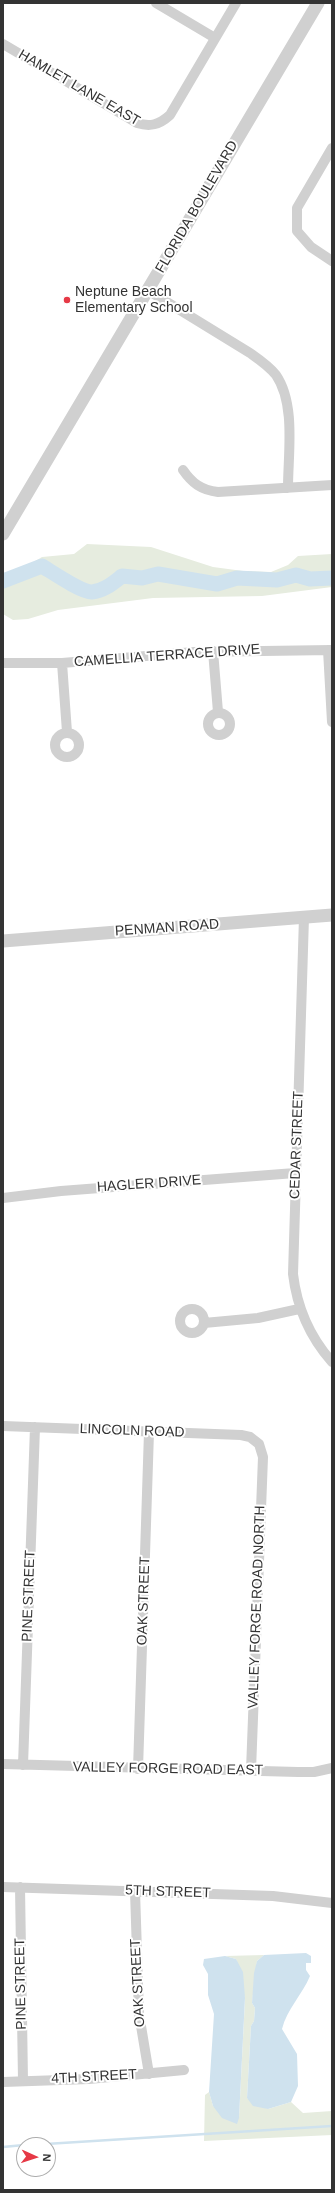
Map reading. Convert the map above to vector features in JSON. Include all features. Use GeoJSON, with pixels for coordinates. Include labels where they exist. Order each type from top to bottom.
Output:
{"type":"FeatureCollection","features":[{"type":"Feature","properties":{"kind":"street"},"geometry":{"type":"LineString","coordinates":[[156,3],[215,38],[236,3]]}},
{"type":"Feature","properties":{"kind":"street","name":"FLORIDA BOULEVARD"},"geometry":{"type":"LineString","coordinates":[[3,534],[149,291],[252,111],[318,3]]}},
{"type":"Feature","properties":{"kind":"street","name":"HAMLET LANE EAST"},"geometry":{"type":"LineString","coordinates":[[3,44],[137,123],[146,126],[158,124],[170,115],[215,38]]}},
{"type":"Feature","properties":{"kind":"street"},"geometry":{"type":"LineString","coordinates":[[332,148],[297,208],[297,231],[311,247],[332,261]]}},
{"type":"Feature","properties":{"kind":"street"},"geometry":{"type":"LineString","coordinates":[[149,291],[250,353],[265,364],[276,375],[284,390],[288,406],[288,488]]}},
{"type":"Feature","properties":{"kind":"street"},"geometry":{"type":"LineString","coordinates":[[182,470],[192,482],[206,490],[239,492],[332,485]]}},
{"type":"Feature","properties":{"kind":"street"},"geometry":{"type":"LineString","coordinates":[[330,650],[332,722]]}},
{"type":"Feature","properties":{"kind":"street","name":"CAMELLIA TERRACE DRIVE"},"geometry":{"type":"LineString","coordinates":[[3,663],[62,662],[213,651],[330,650]]}},
{"type":"Feature","properties":{"kind":"street"},"geometry":{"type":"LineString","coordinates":[[213,651],[218,712]]}},
{"type":"Feature","properties":{"kind":"street"},"geometry":{"type":"LineString","coordinates":[[62,662],[67,732]]}},
{"type":"Feature","properties":{"kind":"street","name":"PENMAN ROAD"},"geometry":{"type":"LineString","coordinates":[[3,941],[332,915]]}},
{"type":"Feature","properties":{"kind":"street","name":"CEDAR STREET"},"geometry":{"type":"LineString","coordinates":[[304,917],[293,1274],[300,1309],[306,1325],[332,1362]]}},
{"type":"Feature","properties":{"kind":"street","name":"HAGLER DRIVE"},"geometry":{"type":"LineString","coordinates":[[3,1198],[61,1190],[295,1173]]}},
{"type":"Feature","properties":{"kind":"street"},"geometry":{"type":"LineString","coordinates":[[204,1322],[258,1318],[300,1309]]}},
{"type":"Feature","properties":{"kind":"street","name":"LINCOLN ROAD"},"geometry":{"type":"LineString","coordinates":[[3,1426],[242,1435],[250,1437],[259,1444]]}},
{"type":"Feature","properties":{"kind":"street","name":"PINE STREET"},"geometry":{"type":"LineString","coordinates":[[23,1765],[35,1427]]}},
{"type":"Feature","properties":{"kind":"street","name":"OAK STREET"},"geometry":{"type":"LineString","coordinates":[[138,1769],[149,1432]]}},
{"type":"Feature","properties":{"kind":"street","name":"VALLEY FORGE ROAD NORTH"},"geometry":{"type":"LineString","coordinates":[[252,1770],[263,1457],[259,1444]]}},
{"type":"Feature","properties":{"kind":"street","name":"VALLEY FORGE ROAD EAST"},"geometry":{"type":"LineString","coordinates":[[3,1764],[138,1769],[314,1772],[332,1768]]}},
{"type":"Feature","properties":{"kind":"street","name":"5TH STREET"},"geometry":{"type":"LineString","coordinates":[[3,1887],[274,1896],[332,1903]]}},
{"type":"Feature","properties":{"kind":"street","name":"PINE STREET"},"geometry":{"type":"LineString","coordinates":[[20,1887],[23,2081]]}},
{"type":"Feature","properties":{"kind":"street","name":"OAK STREET"},"geometry":{"type":"LineString","coordinates":[[135,1891],[139,2014],[149,2074]]}},
{"type":"Feature","properties":{"kind":"street","name":"4TH STREET"},"geometry":{"type":"LineString","coordinates":[[3,2082],[89,2079],[184,2070]]}},
{"type":"Feature","properties":{"kind":"shaded area"},"geometry":{"type":"Polygon","coordinates":[[[87,544],[151,547],[213,567],[243,571],[271,572],[288,565],[298,556],[332,554],[332,587],[262,596],[153,598],[58,610],[28,619],[13,620],[3,614],[3,576],[27,566],[42,557],[74,554],[87,544]]]}},
{"type":"Feature","properties":{"kind":"shaded area"},"geometry":{"type":"Polygon","coordinates":[[[264,1955],[257,1961],[252,2003],[255,2008],[254,2021],[251,2026],[247,2098],[268,2109],[291,2102],[303,2113],[332,2111],[332,2135],[204,2141],[205,2095],[209,2092],[213,2106],[239,2118],[245,1999],[236,1959],[225,1956],[264,1955]]]}},
{"type":"Feature","properties":{"kind":"water"},"geometry":{"type":"Polygon","coordinates":[[[306,1953],[311,1956],[311,1963],[306,1963],[306,1970],[310,1976],[287,2015],[282,2029],[297,2054],[298,2086],[291,2102],[268,2109],[253,2106],[247,2098],[251,2026],[254,2021],[255,2008],[252,2003],[254,1973],[257,1961],[264,1955],[306,1953]]]}},
{"type":"Feature","properties":{"kind":"water"},"geometry":{"type":"Polygon","coordinates":[[[225,1956],[236,1959],[243,1972],[245,1998],[239,2118],[237,2124],[222,2118],[213,2106],[209,2092],[214,2014],[208,1995],[208,1974],[203,1965],[204,1959],[225,1956]]]}},
{"type":"Feature","properties":{"kind":"waterway"},"geometry":{"type":"LineString","coordinates":[[3,581],[42,566],[81,589],[92,592],[112,584],[122,576],[142,578],[158,574],[217,584],[237,578],[277,580],[296,575],[310,579],[332,578]]}},
{"type":"Feature","properties":{"kind":"waterway"},"geometry":{"type":"LineString","coordinates":[[56,2143],[332,2126]]}},
{"type":"Feature","properties":{"kind":"waterway"},"geometry":{"type":"LineString","coordinates":[[3,2147],[16,2146]]}},
{"type":"Feature","properties":{"kind":"place","name":"Neptune Beach Elementary School"},"geometry":{"type":"Point","coordinates":[67,300]}}]}
